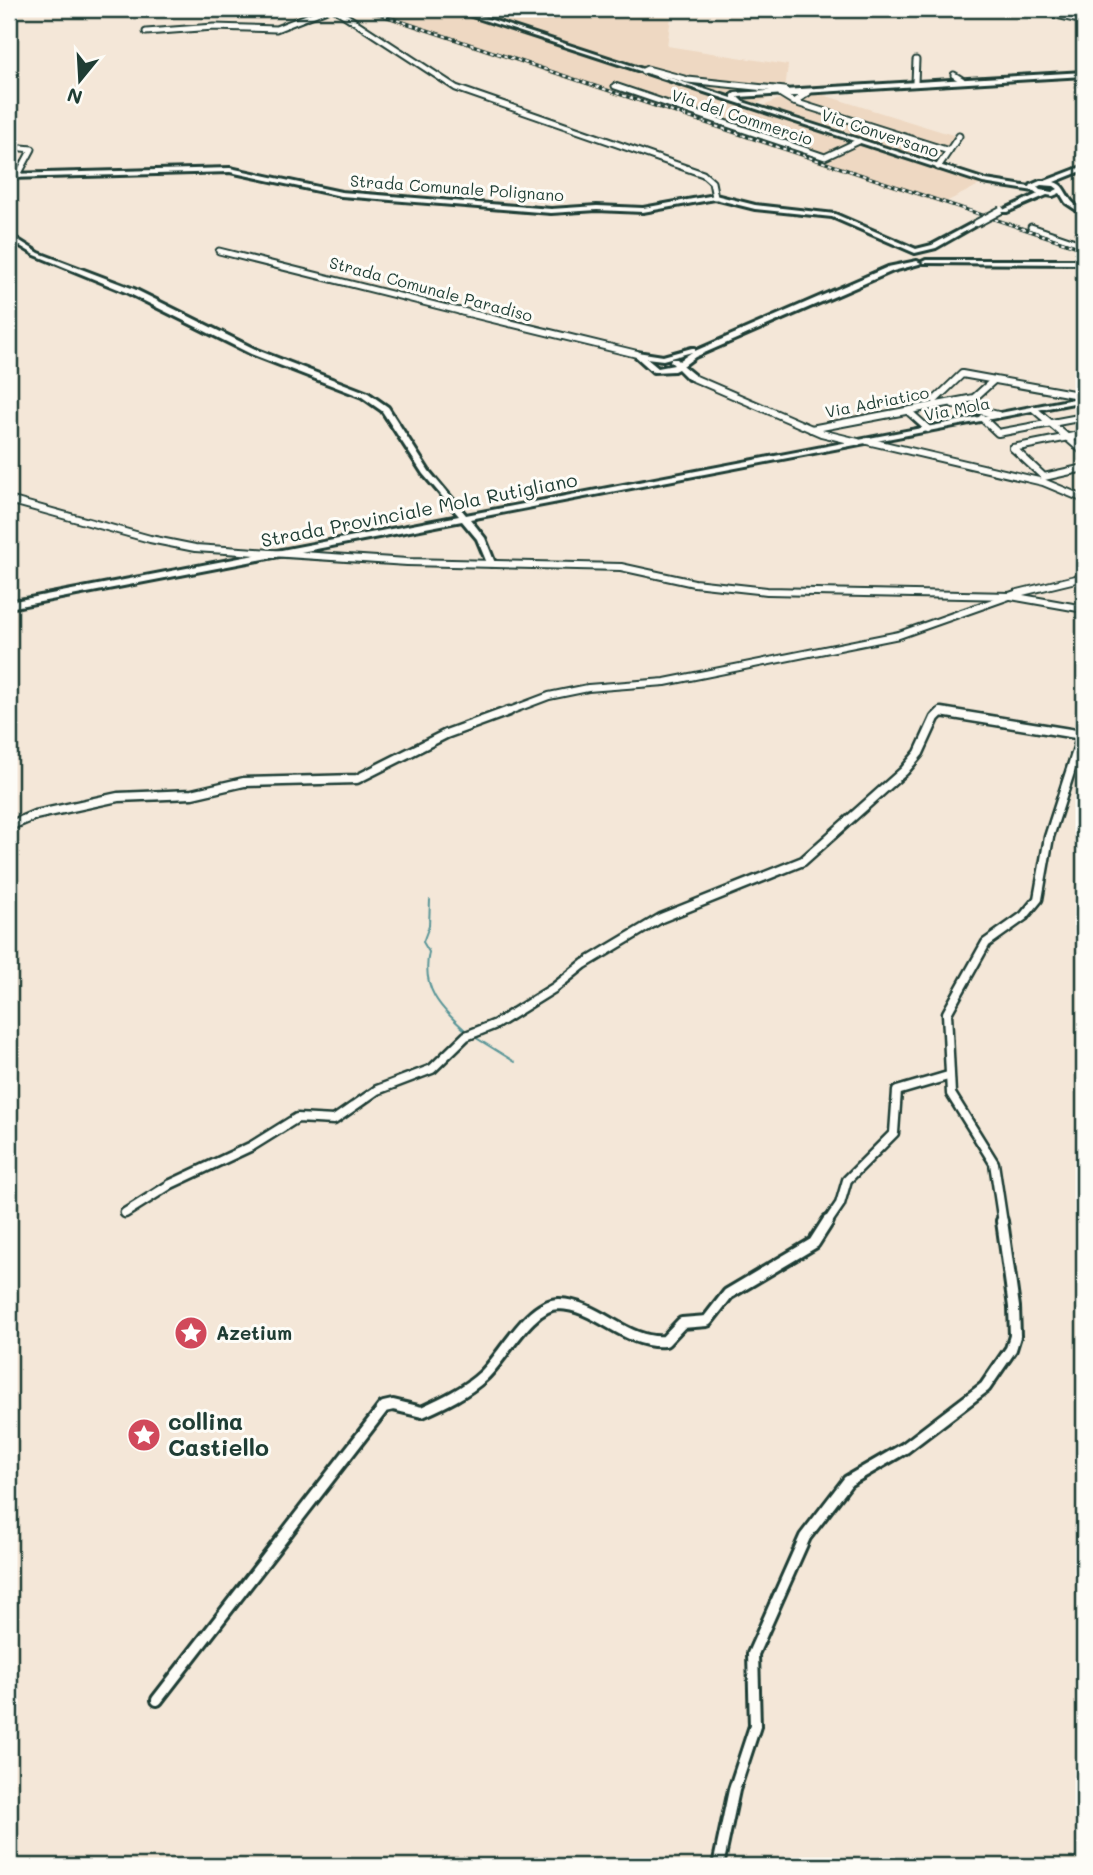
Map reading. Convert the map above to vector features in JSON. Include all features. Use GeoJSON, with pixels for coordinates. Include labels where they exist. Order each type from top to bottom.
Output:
{"type":"FeatureCollection","features":[{"type":"Feature","properties":{"kind":"street"},"geometry":{"type":"LineString","coordinates":[[146,32],[177,32],[214,27],[276,29],[327,9]]}},
{"type":"Feature","properties":{"kind":"street"},"geometry":{"type":"LineString","coordinates":[[335,9],[456,88],[703,174],[712,182],[715,197]]}},
{"type":"Feature","properties":{"kind":"street","name":"Via Conversano"},"geometry":{"type":"LineString","coordinates":[[453,9],[685,85],[723,93],[743,104],[985,182],[1009,185]]}},
{"type":"Feature","properties":{"kind":"street"},"geometry":{"type":"LineString","coordinates":[[1074,9],[1084,19]]}},
{"type":"Feature","properties":{"kind":"street"},"geometry":{"type":"LineString","coordinates":[[1047,13],[1084,19]]}},
{"type":"Feature","properties":{"kind":"street"},"geometry":{"type":"LineString","coordinates":[[915,82],[916,60]]}},
{"type":"Feature","properties":{"kind":"street"},"geometry":{"type":"LineString","coordinates":[[643,71],[703,82],[785,90]]}},
{"type":"Feature","properties":{"kind":"street"},"geometry":{"type":"LineString","coordinates":[[723,93],[1084,74]]}},
{"type":"Feature","properties":{"kind":"street"},"geometry":{"type":"LineString","coordinates":[[954,75],[962,80]]}},
{"type":"Feature","properties":{"kind":"street","name":"Via del Commercio"},"geometry":{"type":"LineString","coordinates":[[615,86],[825,157],[859,141]]}},
{"type":"Feature","properties":{"kind":"street"},"geometry":{"type":"LineString","coordinates":[[723,93],[735,95],[785,90]]}},
{"type":"Feature","properties":{"kind":"street"},"geometry":{"type":"LineString","coordinates":[[794,102],[808,93],[781,94],[794,102],[949,151]]}},
{"type":"Feature","properties":{"kind":"street"},"geometry":{"type":"LineString","coordinates":[[735,95],[743,104]]}},
{"type":"Feature","properties":{"kind":"street"},"geometry":{"type":"LineString","coordinates":[[938,167],[959,136]]}},
{"type":"Feature","properties":{"kind":"street"},"geometry":{"type":"LineString","coordinates":[[18,175],[32,149],[22,148]]}},
{"type":"Feature","properties":{"kind":"street","name":"Strada Comunale Polignano"},"geometry":{"type":"LineString","coordinates":[[9,176],[230,170],[341,194],[551,211],[604,208],[637,210],[715,197],[755,207],[833,215],[897,241],[926,259]]}},
{"type":"Feature","properties":{"kind":"street"},"geometry":{"type":"LineString","coordinates":[[1003,211],[1034,190],[1033,186],[1084,170]]}},
{"type":"Feature","properties":{"kind":"street"},"geometry":{"type":"LineString","coordinates":[[650,365],[652,361],[732,334],[903,256],[934,247],[1003,211],[1062,189],[1069,179],[1084,170]]}},
{"type":"Feature","properties":{"kind":"street"},"geometry":{"type":"LineString","coordinates":[[1009,185],[1042,183],[1062,189],[1068,202]]}},
{"type":"Feature","properties":{"kind":"street"},"geometry":{"type":"LineString","coordinates":[[1009,185],[1047,194],[1068,202],[1084,213]]}},
{"type":"Feature","properties":{"kind":"street"},"geometry":{"type":"LineString","coordinates":[[665,371],[692,355],[891,269],[926,259],[979,223]]}},
{"type":"Feature","properties":{"kind":"street"},"geometry":{"type":"LineString","coordinates":[[1031,227],[1084,245]]}},
{"type":"Feature","properties":{"kind":"street"},"geometry":{"type":"LineString","coordinates":[[9,236],[37,254],[131,290],[254,352],[365,395],[385,409],[426,472],[484,542],[491,563]]}},
{"type":"Feature","properties":{"kind":"street"},"geometry":{"type":"LineString","coordinates":[[897,241],[903,256]]}},
{"type":"Feature","properties":{"kind":"street","name":"Strada Comunale Paradiso"},"geometry":{"type":"LineString","coordinates":[[219,251],[382,289],[560,339],[663,358]]}},
{"type":"Feature","properties":{"kind":"street"},"geometry":{"type":"LineString","coordinates":[[937,251],[957,260]]}},
{"type":"Feature","properties":{"kind":"street"},"geometry":{"type":"LineString","coordinates":[[903,256],[926,259],[1084,262]]}},
{"type":"Feature","properties":{"kind":"street","name":"Strada Comunale Paradiso"},"geometry":{"type":"LineString","coordinates":[[636,354],[650,365],[665,371]]}},
{"type":"Feature","properties":{"kind":"street"},"geometry":{"type":"LineString","coordinates":[[663,358],[676,361],[691,377]]}},
{"type":"Feature","properties":{"kind":"street"},"geometry":{"type":"LineString","coordinates":[[665,371],[691,377],[811,429],[919,451],[972,467],[1041,480],[1084,499]]}},
{"type":"Feature","properties":{"kind":"street"},"geometry":{"type":"LineString","coordinates":[[998,415],[935,400],[962,374],[1084,398]]}},
{"type":"Feature","properties":{"kind":"street","name":"Via Adriatico"},"geometry":{"type":"LineString","coordinates":[[811,429],[974,398],[994,380]]}},
{"type":"Feature","properties":{"kind":"street","name":"Via Mola"},"geometry":{"type":"LineString","coordinates":[[835,447],[1084,398]]}},
{"type":"Feature","properties":{"kind":"street"},"geometry":{"type":"LineString","coordinates":[[1034,409],[1084,452]]}},
{"type":"Feature","properties":{"kind":"street"},"geometry":{"type":"LineString","coordinates":[[908,411],[928,429]]}},
{"type":"Feature","properties":{"kind":"street"},"geometry":{"type":"LineString","coordinates":[[982,418],[998,433],[1084,416]]}},
{"type":"Feature","properties":{"kind":"street"},"geometry":{"type":"LineString","coordinates":[[1084,434],[1013,448],[1044,477],[1084,468]]}},
{"type":"Feature","properties":{"kind":"street","name":"Strada Provinciale Mola Rutigliano"},"geometry":{"type":"LineString","coordinates":[[9,605],[835,447]]}},
{"type":"Feature","properties":{"kind":"street"},"geometry":{"type":"LineString","coordinates":[[9,500],[177,545],[271,555],[522,566],[621,567],[694,583],[767,591],[1010,596],[1033,602],[1084,608]]}},
{"type":"Feature","properties":{"kind":"street"},"geometry":{"type":"LineString","coordinates":[[9,826],[35,815],[118,797],[192,794],[244,782],[357,779],[446,734],[549,696],[588,688],[665,682],[836,645],[899,635],[1010,596],[1084,577]]}},
{"type":"Feature","properties":{"kind":"street"},"geometry":{"type":"LineString","coordinates":[[125,1213],[171,1184],[252,1146],[297,1118],[334,1120],[377,1090],[432,1069],[466,1036],[496,1024],[554,988],[584,964],[661,918],[803,861],[904,771],[921,751],[935,718],[942,712],[1083,732],[1049,837],[1038,899],[1024,916],[986,943],[949,1009],[946,1028],[948,1076],[956,1106],[997,1169],[1014,1307],[1014,1342],[1000,1370],[985,1387],[905,1448],[855,1475],[805,1537],[753,1654],[755,1726],[734,1790],[718,1866]]}},
{"type":"Feature","properties":{"kind":"street"},"geometry":{"type":"LineString","coordinates":[[157,1700],[384,1407],[393,1405],[422,1412],[473,1384],[487,1372],[537,1313],[550,1304],[569,1306],[654,1342],[665,1340],[682,1323],[707,1321],[728,1294],[805,1249],[822,1234],[840,1204],[847,1180],[894,1133],[894,1100],[897,1091],[948,1076]]}},
{"type":"Feature","properties":{"kind":"shaded area"},"geometry":{"type":"Polygon","coordinates":[[[357,9],[584,9],[671,17],[667,46],[788,65],[785,90],[752,106],[985,182],[942,204],[357,9]]]}},
{"type":"Feature","properties":{"kind":"shaded area"},"geometry":{"type":"Polygon","coordinates":[[[817,93],[956,136],[945,149],[798,102],[817,93]]]}},
{"type":"Feature","properties":{"kind":"shaded area"},"geometry":{"type":"Polygon","coordinates":[[[779,99],[944,151],[934,164],[759,108],[779,99]]]}},
{"type":"Feature","properties":{"kind":"waterway"},"geometry":{"type":"LineString","coordinates":[[430,900],[429,926],[423,942],[429,952],[427,965],[430,987],[448,1014],[466,1031]]}},
{"type":"Feature","properties":{"kind":"waterway"},"geometry":{"type":"LineString","coordinates":[[473,1036],[515,1062]]}},
{"type":"Feature","properties":{"kind":"railway"},"geometry":{"type":"LineString","coordinates":[[364,9],[1084,249]]}},
{"type":"Feature","properties":{"kind":"place","name":"Azetium"},"geometry":{"type":"Point","coordinates":[191,1333]}},
{"type":"Feature","properties":{"kind":"place","name":"collina Castiello"},"geometry":{"type":"Point","coordinates":[144,1435]}}]}
